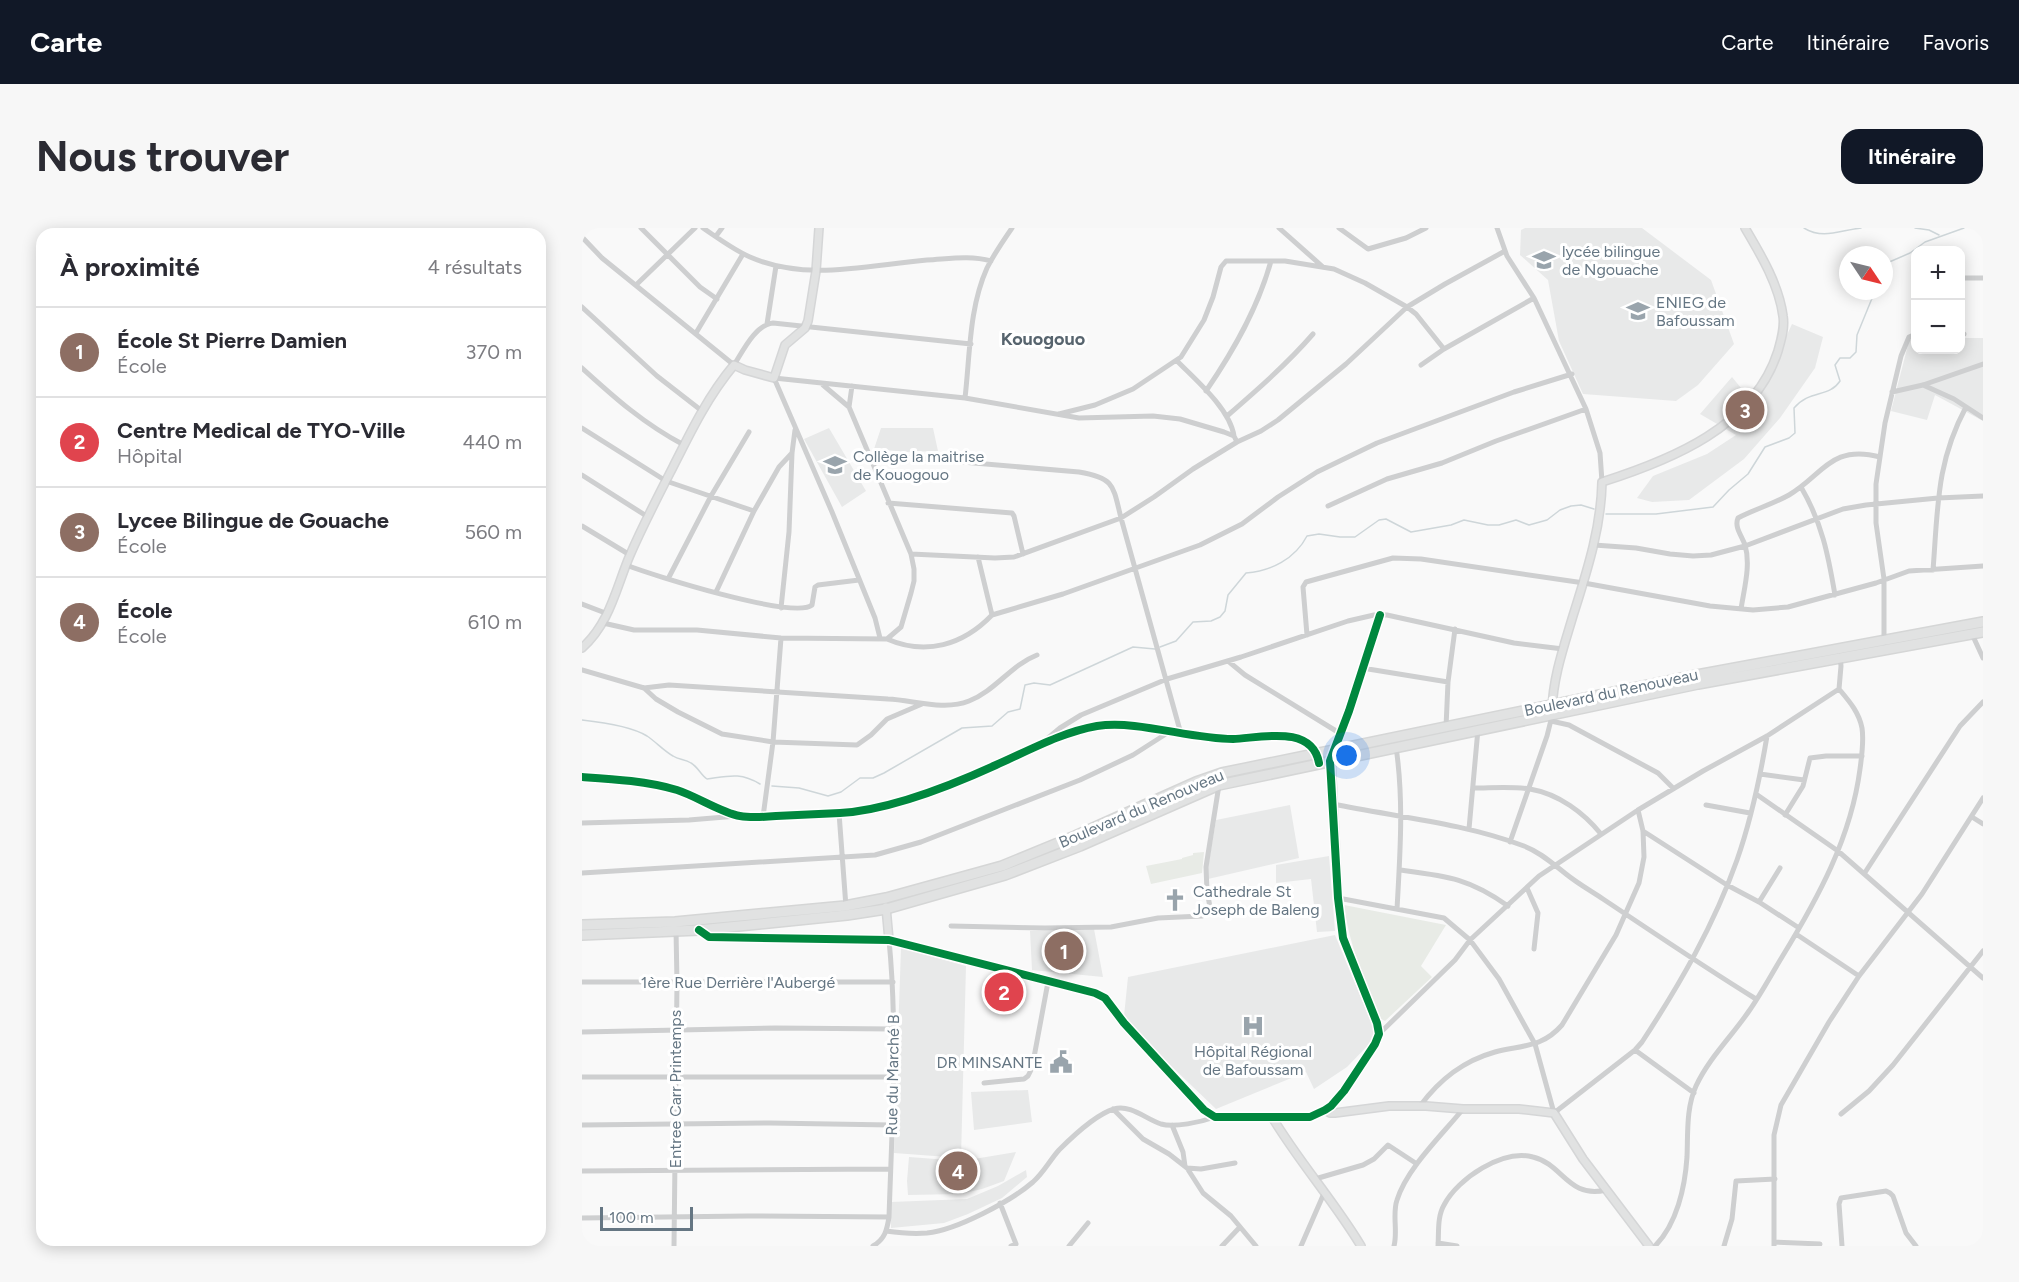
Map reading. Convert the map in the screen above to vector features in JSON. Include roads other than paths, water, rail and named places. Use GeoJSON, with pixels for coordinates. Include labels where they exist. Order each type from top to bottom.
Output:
{"type":"FeatureCollection","features":[{"type":"Feature","properties":{"kind":"highway","name":"Boulevard du Renouveau"},"geometry":{"type":"LineString","coordinates":[[582,935],[699,930],[846,910],[886,898],[1004,870],[1218,774],[1318,758],[1330,761],[1477,726],[1551,712],[1839,648],[1983,622]]}},
{"type":"Feature","properties":{"kind":"highway","name":"Boulevard du Renouveau"},"geometry":{"type":"LineString","coordinates":[[1725,674],[1841,659],[1983,632]]}},
{"type":"Feature","properties":{"kind":"highway","name":"Boulevard du Renouveau"},"geometry":{"type":"LineString","coordinates":[[582,925],[886,909],[1080,846],[1219,785],[1318,758],[1335,749],[1446,728],[1477,726]]}},
{"type":"Feature","properties":{"kind":"highway"},"geometry":{"type":"LineString","coordinates":[[1141,807],[1145,817]]}},
{"type":"Feature","properties":{"kind":"highway"},"geometry":{"type":"LineString","coordinates":[[1076,836],[1080,846]]}},
{"type":"Feature","properties":{"kind":"street"},"geometry":{"type":"LineString","coordinates":[[641,228],[700,287],[717,299]]}},
{"type":"Feature","properties":{"kind":"street"},"geometry":{"type":"LineString","coordinates":[[636,285],[695,228]]}},
{"type":"Feature","properties":{"kind":"street"},"geometry":{"type":"LineString","coordinates":[[703,228],[743,254],[776,266],[816,271],[971,257],[991,261]]}},
{"type":"Feature","properties":{"kind":"street"},"geometry":{"type":"LineString","coordinates":[[716,236],[722,228]]}},
{"type":"Feature","properties":{"kind":"street"},"geometry":{"type":"LineString","coordinates":[[819,228],[816,271],[808,321],[805,328],[785,345],[774,378],[884,639]]}},
{"type":"Feature","properties":{"kind":"street"},"geometry":{"type":"LineString","coordinates":[[965,398],[976,303],[991,261],[1012,228]]}},
{"type":"Feature","properties":{"kind":"street"},"geometry":{"type":"LineString","coordinates":[[1280,228],[1324,267]]}},
{"type":"Feature","properties":{"kind":"street"},"geometry":{"type":"LineString","coordinates":[[1339,228],[1368,249],[1406,238],[1426,228]]}},
{"type":"Feature","properties":{"kind":"street"},"geometry":{"type":"LineString","coordinates":[[1497,228],[1505,252],[1534,298],[1572,374],[1600,453],[1602,482],[1600,514],[1594,544],[1557,672],[1551,712],[1529,789],[1510,842]]}},
{"type":"Feature","properties":{"kind":"street"},"geometry":{"type":"LineString","coordinates":[[1602,482],[1657,462],[1725,425],[1747,404],[1768,375],[1782,338],[1784,316],[1769,273],[1745,228]]}},
{"type":"Feature","properties":{"kind":"street"},"geometry":{"type":"LineString","coordinates":[[582,237],[602,258],[734,364],[745,370],[774,378],[824,385],[965,398],[1055,415],[1103,418],[1153,416],[1198,424],[1236,439]]}},
{"type":"Feature","properties":{"kind":"street"},"geometry":{"type":"LineString","coordinates":[[910,554],[1014,557],[1121,518],[1236,439],[1261,431],[1278,420],[1346,364],[1407,307],[1505,252]]}},
{"type":"Feature","properties":{"kind":"street"},"geometry":{"type":"LineString","coordinates":[[696,333],[743,254]]}},
{"type":"Feature","properties":{"kind":"street"},"geometry":{"type":"LineString","coordinates":[[1055,415],[1114,398],[1133,389],[1177,361],[1186,352],[1204,320],[1223,263],[1229,261],[1285,261],[1324,267],[1346,274],[1407,307],[1416,314],[1444,349]]}},
{"type":"Feature","properties":{"kind":"street"},"geometry":{"type":"LineString","coordinates":[[1206,391],[1221,370],[1255,309],[1265,285],[1271,261]]}},
{"type":"Feature","properties":{"kind":"street"},"geometry":{"type":"LineString","coordinates":[[582,647],[593,638],[608,614],[630,555],[702,411],[744,348],[768,324],[776,266]]}},
{"type":"Feature","properties":{"kind":"street"},"geometry":{"type":"LineString","coordinates":[[1965,278],[1983,278]]}},
{"type":"Feature","properties":{"kind":"street"},"geometry":{"type":"LineString","coordinates":[[1421,365],[1444,349],[1534,298]]}},
{"type":"Feature","properties":{"kind":"street"},"geometry":{"type":"LineString","coordinates":[[582,307],[657,376],[702,411]]}},
{"type":"Feature","properties":{"kind":"street"},"geometry":{"type":"LineString","coordinates":[[768,324],[971,344]]}},
{"type":"Feature","properties":{"kind":"street"},"geometry":{"type":"LineString","coordinates":[[1227,416],[1299,351],[1313,334]]}},
{"type":"Feature","properties":{"kind":"street"},"geometry":{"type":"LineString","coordinates":[[1885,650],[1883,639],[1884,579],[1875,504],[1880,458],[1893,392],[1901,356],[1911,336]]}},
{"type":"Feature","properties":{"kind":"street"},"geometry":{"type":"LineString","coordinates":[[1177,361],[1227,416],[1236,439]]}},
{"type":"Feature","properties":{"kind":"street"},"geometry":{"type":"LineString","coordinates":[[1893,392],[1923,385],[1983,364]]}},
{"type":"Feature","properties":{"kind":"street"},"geometry":{"type":"LineString","coordinates":[[582,368],[647,424],[684,445]]}},
{"type":"Feature","properties":{"kind":"street"},"geometry":{"type":"LineString","coordinates":[[603,623],[634,630],[697,630],[781,638],[884,639],[899,644],[932,648],[978,629],[992,615],[1063,594],[1217,538],[1242,524],[1317,472],[1377,443],[1514,392],[1572,374]]}},
{"type":"Feature","properties":{"kind":"street"},"geometry":{"type":"LineString","coordinates":[[824,385],[849,407],[910,554],[914,569],[914,581],[901,627],[884,639]]}},
{"type":"Feature","properties":{"kind":"street"},"geometry":{"type":"LineString","coordinates":[[1923,385],[1948,395],[1983,418]]}},
{"type":"Feature","properties":{"kind":"street"},"geometry":{"type":"LineString","coordinates":[[849,407],[852,386]]}},
{"type":"Feature","properties":{"kind":"street"},"geometry":{"type":"LineString","coordinates":[[1933,570],[1938,498],[1944,459],[1966,407]]}},
{"type":"Feature","properties":{"kind":"street"},"geometry":{"type":"LineString","coordinates":[[1328,506],[1388,479],[1442,463],[1586,409]]}},
{"type":"Feature","properties":{"kind":"street"},"geometry":{"type":"LineString","coordinates":[[582,428],[666,481],[754,511]]}},
{"type":"Feature","properties":{"kind":"street"},"geometry":{"type":"LineString","coordinates":[[781,608],[789,532],[795,428]]}},
{"type":"Feature","properties":{"kind":"street"},"geometry":{"type":"LineString","coordinates":[[668,579],[711,496],[749,432]]}},
{"type":"Feature","properties":{"kind":"street"},"geometry":{"type":"LineString","coordinates":[[716,592],[754,511],[779,467],[792,453]]}},
{"type":"Feature","properties":{"kind":"street"},"geometry":{"type":"LineString","coordinates":[[868,454],[921,457],[1096,475],[1112,486],[1117,495],[1121,518],[1181,734]]}},
{"type":"Feature","properties":{"kind":"street"},"geometry":{"type":"LineString","coordinates":[[1741,609],[1747,562],[1745,546],[1736,524],[1738,518],[1801,487],[1825,465],[1837,459],[1858,455],[1880,458]]}},
{"type":"Feature","properties":{"kind":"street"},"geometry":{"type":"LineString","coordinates":[[582,475],[648,517]]}},
{"type":"Feature","properties":{"kind":"street"},"geometry":{"type":"LineString","coordinates":[[1801,487],[1825,538],[1835,595]]}},
{"type":"Feature","properties":{"kind":"street"},"geometry":{"type":"LineString","coordinates":[[1594,544],[1693,556],[1711,555],[1745,546],[1844,509],[1938,498],[1983,496]]}},
{"type":"Feature","properties":{"kind":"street"},"geometry":{"type":"LineString","coordinates":[[888,503],[1012,513],[1023,554]]}},
{"type":"Feature","properties":{"kind":"street"},"geometry":{"type":"LineString","coordinates":[[582,526],[630,555]]}},
{"type":"Feature","properties":{"kind":"street"},"geometry":{"type":"LineString","coordinates":[[978,557],[992,615]]}},
{"type":"Feature","properties":{"kind":"street"},"geometry":{"type":"LineString","coordinates":[[1308,635],[1304,587],[1306,582],[1393,558],[1421,559],[1741,609],[1779,609],[1835,595],[1910,571],[1983,566]]}},
{"type":"Feature","properties":{"kind":"street"},"geometry":{"type":"LineString","coordinates":[[626,565],[668,579],[781,608],[807,609],[812,605],[818,585],[859,580]]}},
{"type":"Feature","properties":{"kind":"street"},"geometry":{"type":"LineString","coordinates":[[582,604],[608,614]]}},
{"type":"Feature","properties":{"kind":"street"},"geometry":{"type":"LineString","coordinates":[[1040,745],[1060,728],[1082,715],[1167,679],[1348,621],[1380,615],[1514,643],[1563,650]]}},
{"type":"Feature","properties":{"kind":"street"},"geometry":{"type":"LineString","coordinates":[[1379,1034],[1377,1023],[1343,938],[1338,898],[1330,761],[1380,615]]}},
{"type":"Feature","properties":{"kind":"street"},"geometry":{"type":"LineString","coordinates":[[1968,624],[1983,658]]}},
{"type":"Feature","properties":{"kind":"street"},"geometry":{"type":"LineString","coordinates":[[1446,728],[1448,682],[1455,629]]}},
{"type":"Feature","properties":{"kind":"street"},"geometry":{"type":"LineString","coordinates":[[763,817],[773,742],[781,638]]}},
{"type":"Feature","properties":{"kind":"street"},"geometry":{"type":"LineString","coordinates":[[1655,1246],[1669,1226],[1682,1191],[1686,1168],[1688,1122],[1694,1093],[1705,1070],[1756,999],[1820,892],[1852,812],[1863,740],[1860,720],[1850,702],[1839,689],[1841,659],[1839,648]]}},
{"type":"Feature","properties":{"kind":"street"},"geometry":{"type":"LineString","coordinates":[[582,670],[644,688],[669,685],[958,704],[985,692],[1013,669],[1037,655]]}},
{"type":"Feature","properties":{"kind":"street"},"geometry":{"type":"LineString","coordinates":[[1228,661],[1245,675],[1341,734]]}},
{"type":"Feature","properties":{"kind":"street"},"geometry":{"type":"LineString","coordinates":[[1362,668],[1448,682]]}},
{"type":"Feature","properties":{"kind":"street"},"geometry":{"type":"LineString","coordinates":[[644,688],[656,699],[678,712],[722,734],[773,742],[857,745],[887,719],[924,703]]}},
{"type":"Feature","properties":{"kind":"street"},"geometry":{"type":"LineString","coordinates":[[886,1231],[911,1234],[937,1231],[975,1217],[1034,1181],[1059,1150],[1092,1122],[1113,1109],[1126,1108],[1161,1124],[1172,1125],[1205,1121],[1215,1117],[1310,1117],[1325,1110],[1344,1091],[1375,1044],[1379,1034],[1459,956],[1470,940],[1527,888],[1556,865],[1638,810],[1767,736],[1839,689]]}},
{"type":"Feature","properties":{"kind":"street"},"geometry":{"type":"LineString","coordinates":[[1864,874],[1960,726],[1983,702]]}},
{"type":"Feature","properties":{"kind":"street"},"geometry":{"type":"LineString","coordinates":[[1551,712],[1569,725],[1662,776],[1673,788]]}},
{"type":"Feature","properties":{"kind":"street"},"geometry":{"type":"LineString","coordinates":[[582,823],[738,816],[763,817],[839,813],[874,808],[924,794],[993,767],[1040,745],[1095,727],[1109,725],[1198,737],[1233,739],[1285,736],[1305,742],[1318,758]]}},
{"type":"Feature","properties":{"kind":"street"},"geometry":{"type":"LineString","coordinates":[[1469,829],[1477,726]]}},
{"type":"Feature","properties":{"kind":"street"},"geometry":{"type":"LineString","coordinates":[[582,873],[875,855],[921,842],[1080,780],[1133,755],[1169,732]]}},
{"type":"Feature","properties":{"kind":"street"},"geometry":{"type":"LineString","coordinates":[[1325,1110],[1335,1113],[1389,1106],[1420,1106],[1522,1109],[1554,1113],[1635,1050],[1647,1035],[1692,960],[1727,885],[1744,838],[1767,736]]}},
{"type":"Feature","properties":{"kind":"street"},"geometry":{"type":"LineString","coordinates":[[1396,747],[1400,776],[1401,817],[1397,909]]}},
{"type":"Feature","properties":{"kind":"street"},"geometry":{"type":"LineString","coordinates":[[1785,815],[1795,800],[1809,761],[1813,757],[1862,756]]}},
{"type":"Feature","properties":{"kind":"street"},"geometry":{"type":"LineString","coordinates":[[951,926],[1111,927],[1158,918],[1202,916],[1210,907],[1206,867],[1219,785],[1218,774]]}},
{"type":"Feature","properties":{"kind":"street"},"geometry":{"type":"LineString","coordinates":[[1760,774],[1804,780]]}},
{"type":"Feature","properties":{"kind":"street"},"geometry":{"type":"LineString","coordinates":[[582,777],[676,790],[738,816]]}},
{"type":"Feature","properties":{"kind":"street"},"geometry":{"type":"LineString","coordinates":[[1473,788],[1529,789],[1550,796],[1579,811],[1601,834]]}},
{"type":"Feature","properties":{"kind":"street"},"geometry":{"type":"LineString","coordinates":[[1755,794],[1838,851],[1983,978]]}},
{"type":"Feature","properties":{"kind":"street"},"geometry":{"type":"LineString","coordinates":[[1820,1244],[1774,1244],[1774,1135],[1780,1105],[1859,976],[1910,912],[1983,798]]}},
{"type":"Feature","properties":{"kind":"street"},"geometry":{"type":"LineString","coordinates":[[1333,804],[1469,829],[1536,851],[1692,960],[1756,999]]}},
{"type":"Feature","properties":{"kind":"street"},"geometry":{"type":"LineString","coordinates":[[1706,806],[1750,813]]}},
{"type":"Feature","properties":{"kind":"street"},"geometry":{"type":"LineString","coordinates":[[1420,1106],[1439,1083],[1462,1066],[1493,1053],[1535,1044],[1554,1034],[1566,1019],[1616,936],[1636,889],[1643,865],[1643,831],[1638,810]]}},
{"type":"Feature","properties":{"kind":"street"},"geometry":{"type":"LineString","coordinates":[[839,813],[846,910]]}},
{"type":"Feature","properties":{"kind":"street"},"geometry":{"type":"LineString","coordinates":[[1972,817],[1983,824]]}},
{"type":"Feature","properties":{"kind":"street"},"geometry":{"type":"LineString","coordinates":[[1643,831],[1727,885],[1759,902],[1859,976]]}},
{"type":"Feature","properties":{"kind":"street"},"geometry":{"type":"LineString","coordinates":[[1759,902],[1780,868]]}},
{"type":"Feature","properties":{"kind":"street"},"geometry":{"type":"LineString","coordinates":[[1400,870],[1469,883],[1487,891],[1508,906]]}},
{"type":"Feature","properties":{"kind":"street"},"geometry":{"type":"LineString","coordinates":[[1527,888],[1538,913],[1534,949]]}},
{"type":"Feature","properties":{"kind":"street","name":"Rue du Marché B"},"geometry":{"type":"LineString","coordinates":[[873,1246],[880,1244],[889,1217],[894,1029],[893,982],[886,898]]}},
{"type":"Feature","properties":{"kind":"street"},"geometry":{"type":"LineString","coordinates":[[1338,898],[1444,918],[1470,940],[1499,979],[1535,1044],[1554,1113],[1606,1190],[1650,1246]]}},
{"type":"Feature","properties":{"kind":"street","name":"Entree Carr Printemps"},"geometry":{"type":"LineString","coordinates":[[674,1246],[677,983],[675,921]]}},
{"type":"Feature","properties":{"kind":"street"},"geometry":{"type":"LineString","coordinates":[[699,930],[709,937],[889,939],[1095,993],[1105,998],[1140,1042],[1204,1110],[1215,1117]]}},
{"type":"Feature","properties":{"kind":"street"},"geometry":{"type":"LineString","coordinates":[[1841,1113],[1869,1091],[1893,1065],[1983,951]]}},
{"type":"Feature","properties":{"kind":"street","name":"1ère Rue Derrière l'Aubergé"},"geometry":{"type":"LineString","coordinates":[[582,982],[893,982]]}},
{"type":"Feature","properties":{"kind":"street"},"geometry":{"type":"LineString","coordinates":[[984,1083],[1024,1079],[1028,1076],[1032,1068],[1048,982]]}},
{"type":"Feature","properties":{"kind":"street"},"geometry":{"type":"LineString","coordinates":[[582,1032],[775,1028],[894,1029]]}},
{"type":"Feature","properties":{"kind":"street"},"geometry":{"type":"LineString","coordinates":[[1635,1050],[1694,1093]]}},
{"type":"Feature","properties":{"kind":"street"},"geometry":{"type":"LineString","coordinates":[[582,1077],[893,1077]]}},
{"type":"Feature","properties":{"kind":"street"},"geometry":{"type":"LineString","coordinates":[[1113,1109],[1143,1139],[1186,1167],[1203,1193],[1222,1208],[1256,1246]]}},
{"type":"Feature","properties":{"kind":"street"},"geometry":{"type":"LineString","coordinates":[[1394,1246],[1397,1200],[1417,1164],[1462,1109]]}},
{"type":"Feature","properties":{"kind":"street"},"geometry":{"type":"LineString","coordinates":[[1272,1117],[1289,1145],[1325,1191],[1361,1246]]}},
{"type":"Feature","properties":{"kind":"street"},"geometry":{"type":"LineString","coordinates":[[582,1125],[770,1123],[891,1125]]}},
{"type":"Feature","properties":{"kind":"street"},"geometry":{"type":"LineString","coordinates":[[1172,1125],[1183,1152],[1186,1167]]}},
{"type":"Feature","properties":{"kind":"street"},"geometry":{"type":"LineString","coordinates":[[1315,1179],[1363,1165],[1374,1159],[1388,1145],[1417,1164]]}},
{"type":"Feature","properties":{"kind":"street"},"geometry":{"type":"LineString","coordinates":[[1456,1246],[1438,1244],[1440,1215],[1450,1196],[1466,1179],[1490,1164],[1513,1157],[1533,1157],[1556,1170],[1575,1186],[1596,1192],[1606,1190]]}},
{"type":"Feature","properties":{"kind":"street"},"geometry":{"type":"LineString","coordinates":[[1186,1167],[1201,1169],[1235,1163]]}},
{"type":"Feature","properties":{"kind":"street"},"geometry":{"type":"LineString","coordinates":[[582,1171],[890,1169]]}},
{"type":"Feature","properties":{"kind":"street"},"geometry":{"type":"LineString","coordinates":[[1724,1246],[1732,1219],[1736,1181],[1775,1179]]}},
{"type":"Feature","properties":{"kind":"street"},"geometry":{"type":"LineString","coordinates":[[1301,1246],[1325,1191]]}},
{"type":"Feature","properties":{"kind":"street"},"geometry":{"type":"LineString","coordinates":[[1842,1246],[1839,1204],[1841,1198],[1886,1191],[1893,1196],[1906,1233],[1916,1246]]}},
{"type":"Feature","properties":{"kind":"street"},"geometry":{"type":"LineString","coordinates":[[1000,1203],[1016,1244],[1011,1246]]}},
{"type":"Feature","properties":{"kind":"street"},"geometry":{"type":"LineString","coordinates":[[582,1218],[889,1217]]}},
{"type":"Feature","properties":{"kind":"street"},"geometry":{"type":"LineString","coordinates":[[1069,1246],[1088,1223]]}},
{"type":"Feature","properties":{"kind":"street"},"geometry":{"type":"LineString","coordinates":[[1222,1246],[1240,1227]]}},
{"type":"Feature","properties":{"kind":"waterway"},"geometry":{"type":"LineString","coordinates":[[1804,228],[1811,232],[1825,234],[1861,228]]}},
{"type":"Feature","properties":{"kind":"waterway"},"geometry":{"type":"LineString","coordinates":[[1915,228],[1929,230],[1939,235]]}},
{"type":"Feature","properties":{"kind":"waterway"},"geometry":{"type":"LineString","coordinates":[[1893,260],[1910,253],[1925,242],[1964,228]]}},
{"type":"Feature","properties":{"kind":"waterway"},"geometry":{"type":"LineString","coordinates":[[1606,514],[1656,514],[1713,507],[1748,474],[1765,447],[1789,438],[1795,433],[1794,408],[1800,402],[1830,390],[1840,381],[1835,365],[1840,358],[1850,358],[1856,352],[1857,335],[1871,300]]}},
{"type":"Feature","properties":{"kind":"waterway"},"geometry":{"type":"LineString","coordinates":[[1160,647],[1176,641],[1193,622],[1211,621],[1220,617],[1225,611],[1228,595],[1246,573],[1264,570],[1281,562],[1296,551],[1307,536],[1319,534],[1355,537],[1379,520],[1386,519],[1411,532],[1451,525],[1464,520],[1488,525],[1499,525],[1516,520],[1529,525],[1547,520],[1560,510],[1571,506],[1581,505],[1594,509]]}},
{"type":"Feature","properties":{"kind":"waterway"},"geometry":{"type":"LineString","coordinates":[[772,786],[799,788],[828,796],[841,792],[860,778],[873,778],[884,773],[962,728],[992,726],[1008,712],[1020,709],[1025,685],[1034,683],[1050,685],[1133,647],[1155,649]]}},
{"type":"Feature","properties":{"kind":"waterway"},"geometry":{"type":"LineString","coordinates":[[582,720],[615,725],[640,733],[650,738],[666,752],[689,762],[707,779],[740,776],[760,784]]}},
{"type":"Feature","properties":{"kind":"place","name":"lycée bilingue de Ngouache"},"geometry":{"type":"Point","coordinates":[1544,260]}},
{"type":"Feature","properties":{"kind":"place","name":"ENIEG de Bafoussam"},"geometry":{"type":"Point","coordinates":[1638,311]}},
{"type":"Feature","properties":{"kind":"place","name":"Lycee Bilingue de Gouache"},"geometry":{"type":"Point","coordinates":[1745,410]}},
{"type":"Feature","properties":{"kind":"place","name":"Collège la maitrise de Kouogouo"},"geometry":{"type":"Point","coordinates":[835,465]}},
{"type":"Feature","properties":{"kind":"place","name":"Cathedrale St Joseph de Baleng"},"geometry":{"type":"Point","coordinates":[1175,900]}},
{"type":"Feature","properties":{"kind":"place","name":"École St Pierre Damien"},"geometry":{"type":"Point","coordinates":[1064,951]}},
{"type":"Feature","properties":{"kind":"place","name":"Centre Medical de TYO-Ville"},"geometry":{"type":"Point","coordinates":[1004,992]}},
{"type":"Feature","properties":{"kind":"place","name":"Hôpital Régional de Bafoussam"},"geometry":{"type":"Point","coordinates":[1253,1026]}},
{"type":"Feature","properties":{"kind":"place","name":"DR MINSANTE"},"geometry":{"type":"Point","coordinates":[1061,1062]}},
{"type":"Feature","properties":{"kind":"place","name":"École"},"geometry":{"type":"Point","coordinates":[958,1171]}},
{"type":"Feature","properties":{"kind":"district","name":"Kouogouo"},"geometry":{"type":"Point","coordinates":[1043,339]}}]}
